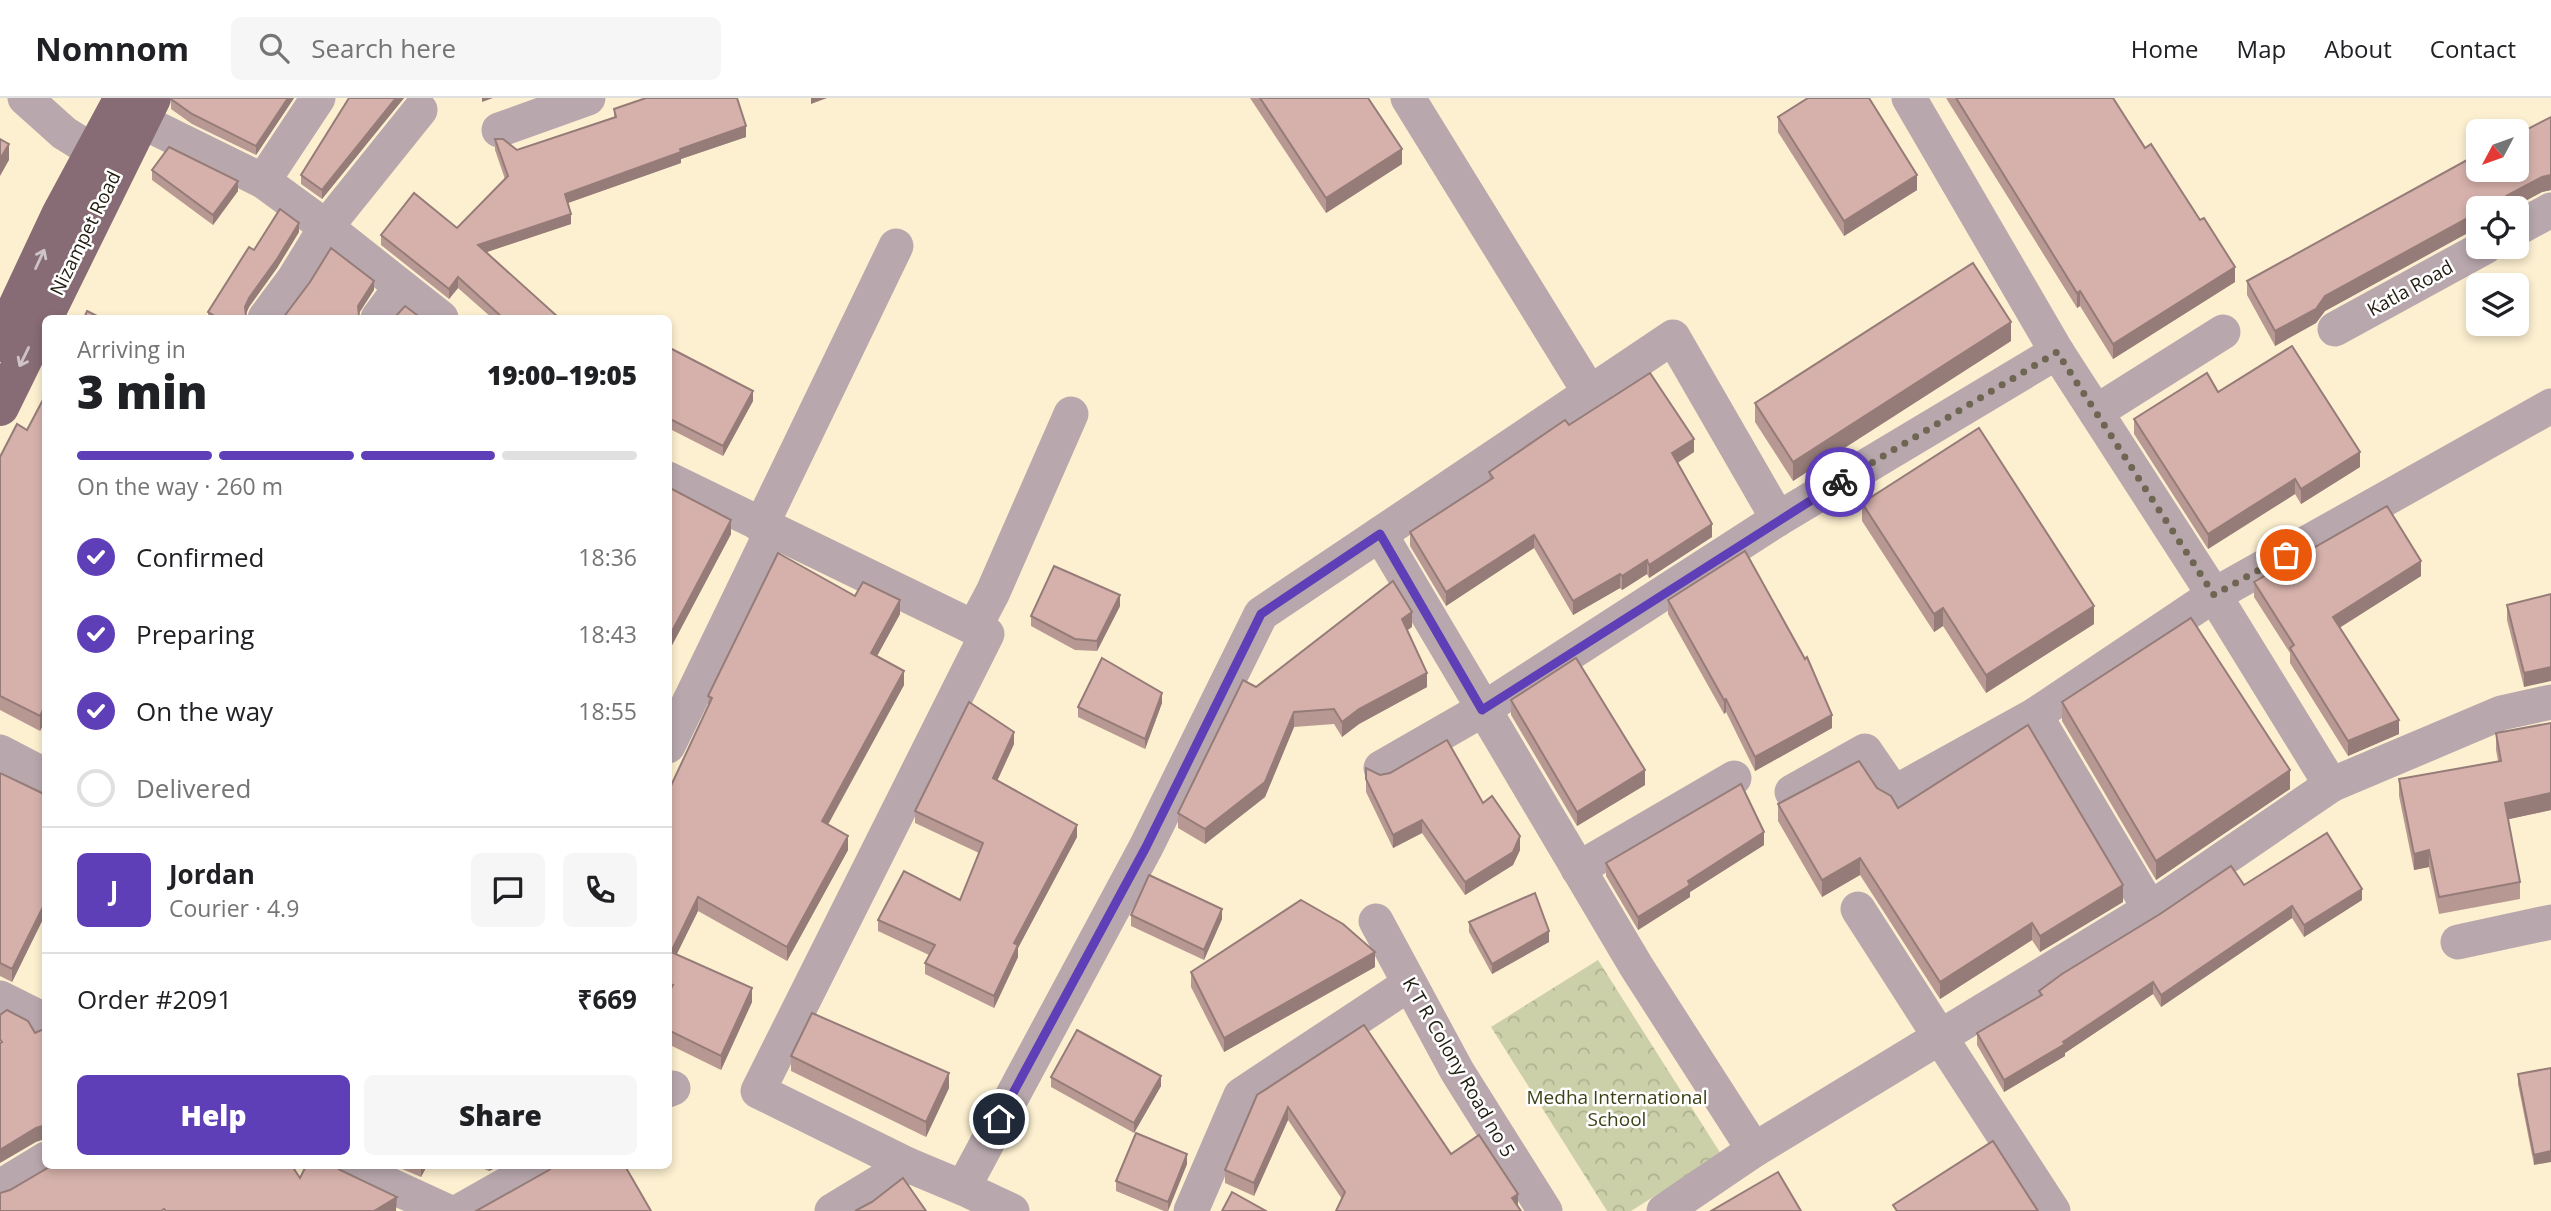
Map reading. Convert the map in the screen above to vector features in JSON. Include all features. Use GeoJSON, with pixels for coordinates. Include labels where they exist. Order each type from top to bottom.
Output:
{"type":"FeatureCollection","features":[{"type":"Feature","properties":{"kind":"main road","name":"Nizampet Road"},"geometry":{"type":"LineString","coordinates":[[0,343],[60,215],[105,159],[138,105]]}},
{"type":"Feature","properties":{"kind":"main road","name":"Nizampet Road"},"geometry":{"type":"LineString","coordinates":[[0,407],[105,159]]}},
{"type":"Feature","properties":{"kind":"street"},"geometry":{"type":"LineString","coordinates":[[25,98],[64,133],[105,159]]}},
{"type":"Feature","properties":{"kind":"street"},"geometry":{"type":"LineString","coordinates":[[263,181],[318,98]]}},
{"type":"Feature","properties":{"kind":"street"},"geometry":{"type":"LineString","coordinates":[[499,130],[588,98]]}},
{"type":"Feature","properties":{"kind":"street"},"geometry":{"type":"LineString","coordinates":[[1408,98],[1590,393]]}},
{"type":"Feature","properties":{"kind":"street"},"geometry":{"type":"LineString","coordinates":[[1909,98],[2057,352],[2214,595],[2332,785]]}},
{"type":"Feature","properties":{"kind":"street"},"geometry":{"type":"LineString","coordinates":[[138,105],[263,181],[437,315]]}},
{"type":"Feature","properties":{"kind":"street"},"geometry":{"type":"LineString","coordinates":[[267,315],[294,279],[326,227],[420,110]]}},
{"type":"Feature","properties":{"kind":"street"},"geometry":{"type":"LineString","coordinates":[[2529,222],[2551,210]]}},
{"type":"Feature","properties":{"kind":"street"},"geometry":{"type":"LineString","coordinates":[[672,737],[896,246]]}},
{"type":"Feature","properties":{"kind":"street","name":"Katla Road"},"geometry":{"type":"LineString","coordinates":[[2335,329],[2466,257]]}},
{"type":"Feature","properties":{"kind":"street"},"geometry":{"type":"LineString","coordinates":[[380,315],[401,287]]}},
{"type":"Feature","properties":{"kind":"street"},"geometry":{"type":"LineString","coordinates":[[2096,412],[2223,332]]}},
{"type":"Feature","properties":{"kind":"street"},"geometry":{"type":"LineString","coordinates":[[964,1188],[1146,847],[1261,614],[1673,337],[1778,519]]}},
{"type":"Feature","properties":{"kind":"street"},"geometry":{"type":"LineString","coordinates":[[1381,768],[1482,710],[1778,519],[2057,352]]}},
{"type":"Feature","properties":{"kind":"street"},"geometry":{"type":"LineString","coordinates":[[1791,792],[1865,751],[1894,793],[2035,715],[2214,595],[2551,406]]}},
{"type":"Feature","properties":{"kind":"street"},"geometry":{"type":"LineString","coordinates":[[974,628],[993,592],[1070,414]]}},
{"type":"Feature","properties":{"kind":"street"},"geometry":{"type":"LineString","coordinates":[[672,481],[987,634],[758,1091],[908,1165],[1012,1211]]}},
{"type":"Feature","properties":{"kind":"street"},"geometry":{"type":"LineString","coordinates":[[1380,534],[1636,966],[1754,1150]]}},
{"type":"Feature","properties":{"kind":"street"},"geometry":{"type":"LineString","coordinates":[[1664,1211],[1754,1150],[2150,909],[2332,785],[2501,713],[2551,702]]}},
{"type":"Feature","properties":{"kind":"street"},"geometry":{"type":"LineString","coordinates":[[2035,715],[2150,909]]}},
{"type":"Feature","properties":{"kind":"street"},"geometry":{"type":"LineString","coordinates":[[0,752],[42,774]]}},
{"type":"Feature","properties":{"kind":"street"},"geometry":{"type":"LineString","coordinates":[[1578,869],[1734,778]]}},
{"type":"Feature","properties":{"kind":"street"},"geometry":{"type":"LineString","coordinates":[[1858,909],[2053,1211]]}},
{"type":"Feature","properties":{"kind":"street","name":"K T R Colony Road no 5"},"geometry":{"type":"LineString","coordinates":[[1376,921],[1457,1071],[1545,1211]]}},
{"type":"Feature","properties":{"kind":"street"},"geometry":{"type":"LineString","coordinates":[[2458,942],[2551,922]]}},
{"type":"Feature","properties":{"kind":"street"},"geometry":{"type":"LineString","coordinates":[[1191,1211],[1241,1096],[1409,984]]}},
{"type":"Feature","properties":{"kind":"street"},"geometry":{"type":"LineString","coordinates":[[0,998],[42,1019]]}},
{"type":"Feature","properties":{"kind":"street"},"geometry":{"type":"LineString","coordinates":[[0,1187],[42,1161]]}},
{"type":"Feature","properties":{"kind":"street"},"geometry":{"type":"LineString","coordinates":[[832,1211],[908,1165]]}},
{"type":"Feature","properties":{"kind":"street"},"geometry":{"type":"LineString","coordinates":[[355,1169],[446,1211]]}},
{"type":"Feature","properties":{"kind":"street"},"geometry":{"type":"LineString","coordinates":[[460,1211],[534,1169]]}},
{"type":"Feature","properties":{"kind":"green space","name":"Medha International School"},"geometry":{"type":"Polygon","coordinates":[[[1598,960],[1721,1154],[1631,1211],[1607,1211],[1491,1027],[1598,960]]]}},
{"type":"Feature","properties":{"kind":"building"},"geometry":{"type":"Polygon","coordinates":[[[172,98],[288,98],[256,146],[192,114],[172,98]]]}},
{"type":"Feature","properties":{"kind":"building"},"geometry":{"type":"Polygon","coordinates":[[[349,98],[396,98],[322,190],[301,175],[349,98]]]}},
{"type":"Feature","properties":{"kind":"building"},"geometry":{"type":"Polygon","coordinates":[[[646,98],[737,98],[746,126],[565,194],[571,214],[478,245],[556,315],[500,315],[458,277],[449,289],[381,235],[414,193],[457,228],[508,176],[495,139],[503,139],[517,150],[616,117],[614,109],[646,98]]]}},
{"type":"Feature","properties":{"kind":"building"},"geometry":{"type":"Polygon","coordinates":[[[1260,98],[1368,98],[1402,149],[1326,198],[1260,98]]]}},
{"type":"Feature","properties":{"kind":"building"},"geometry":{"type":"Polygon","coordinates":[[[1808,98],[1869,98],[1917,175],[1844,221],[1778,117],[1808,98]]]}},
{"type":"Feature","properties":{"kind":"building"},"geometry":{"type":"Polygon","coordinates":[[[1956,98],[2113,98],[2145,148],[2151,144],[2200,220],[2204,218],[2235,267],[2113,344],[2080,291],[2077,293],[1956,98]]]}},
{"type":"Feature","properties":{"kind":"building"},"geometry":{"type":"Polygon","coordinates":[[[2551,117],[2551,175],[2506,196],[2466,196],[2466,219],[2325,296],[2316,309],[2275,331],[2247,281],[2466,161],[2466,182],[2529,182],[2529,128],[2551,117]]]}},
{"type":"Feature","properties":{"kind":"building"},"geometry":{"type":"Polygon","coordinates":[[[0,139],[9,144],[0,159],[0,139]]]}},
{"type":"Feature","properties":{"kind":"building"},"geometry":{"type":"Polygon","coordinates":[[[169,147],[238,181],[213,215],[152,170],[169,147]]]}},
{"type":"Feature","properties":{"kind":"building"},"geometry":{"type":"Polygon","coordinates":[[[280,209],[299,223],[249,298],[245,307],[246,315],[213,315],[208,312],[249,247],[254,250],[280,209]]]}},
{"type":"Feature","properties":{"kind":"building"},"geometry":{"type":"Polygon","coordinates":[[[331,248],[374,281],[358,306],[359,315],[285,315],[331,248]]]}},
{"type":"Feature","properties":{"kind":"building"},"geometry":{"type":"Polygon","coordinates":[[[1973,263],[2011,322],[1793,462],[1755,403],[1973,263]]]}},
{"type":"Feature","properties":{"kind":"building"},"geometry":{"type":"Polygon","coordinates":[[[405,306],[417,315],[397,315],[405,306]]]}},
{"type":"Feature","properties":{"kind":"building"},"geometry":{"type":"Polygon","coordinates":[[[2292,346],[2360,452],[2301,489],[2295,479],[2208,534],[2134,419],[2207,373],[2218,392],[2292,346]]]}},
{"type":"Feature","properties":{"kind":"building"},"geometry":{"type":"Polygon","coordinates":[[[672,349],[753,391],[723,446],[672,420],[672,349]]]}},
{"type":"Feature","properties":{"kind":"building"},"geometry":{"type":"Polygon","coordinates":[[[1650,373],[1694,439],[1672,453],[1712,524],[1649,565],[1647,560],[1573,601],[1534,535],[1446,592],[1410,532],[1493,478],[1489,472],[1565,420],[1569,425],[1650,373]]]}},
{"type":"Feature","properties":{"kind":"building"},"geometry":{"type":"Polygon","coordinates":[[[42,402],[40,716],[0,696],[0,457],[17,424],[27,430],[42,402]]]}},
{"type":"Feature","properties":{"kind":"building"},"geometry":{"type":"Polygon","coordinates":[[[1979,428],[2094,606],[1986,675],[1943,608],[1934,614],[1862,503],[1979,428]]]}},
{"type":"Feature","properties":{"kind":"building"},"geometry":{"type":"Polygon","coordinates":[[[672,489],[731,520],[672,631],[672,489]]]}},
{"type":"Feature","properties":{"kind":"building"},"geometry":{"type":"Polygon","coordinates":[[[2387,506],[2421,561],[2333,617],[2399,720],[2348,741],[2290,648],[2294,645],[2254,582],[2387,506]]]}},
{"type":"Feature","properties":{"kind":"building"},"geometry":{"type":"Polygon","coordinates":[[[1745,551],[1805,659],[1807,657],[1832,715],[1755,757],[1726,699],[1724,700],[1668,600],[1745,551]]]}},
{"type":"Feature","properties":{"kind":"building"},"geometry":{"type":"Polygon","coordinates":[[[778,553],[855,596],[863,582],[900,600],[871,653],[904,671],[822,821],[848,836],[787,947],[698,897],[672,950],[672,783],[712,698],[708,696],[778,553]]]}},
{"type":"Feature","properties":{"kind":"building"},"geometry":{"type":"Polygon","coordinates":[[[1054,566],[1120,595],[1097,641],[1075,639],[1031,616],[1054,566]]]}},
{"type":"Feature","properties":{"kind":"building"},"geometry":{"type":"Polygon","coordinates":[[[1393,581],[1412,612],[1402,619],[1427,673],[1359,709],[1342,722],[1334,709],[1294,712],[1265,782],[1205,829],[1178,813],[1243,680],[1256,687],[1393,581]]]}},
{"type":"Feature","properties":{"kind":"building"},"geometry":{"type":"Polygon","coordinates":[[[2551,594],[2551,667],[2524,673],[2507,605],[2551,594]]]}},
{"type":"Feature","properties":{"kind":"building"},"geometry":{"type":"Polygon","coordinates":[[[2191,618],[2290,770],[2156,861],[2062,702],[2191,618]]]}},
{"type":"Feature","properties":{"kind":"building"},"geometry":{"type":"Polygon","coordinates":[[[1102,658],[1162,693],[1145,739],[1078,707],[1102,658]]]}},
{"type":"Feature","properties":{"kind":"building"},"geometry":{"type":"Polygon","coordinates":[[[1576,658],[1645,770],[1577,812],[1511,700],[1576,658]]]}},
{"type":"Feature","properties":{"kind":"building"},"geometry":{"type":"Polygon","coordinates":[[[969,702],[1014,732],[993,778],[1077,825],[1014,943],[1018,945],[994,996],[925,963],[935,945],[878,920],[904,871],[960,900],[983,843],[915,811],[969,702]]]}},
{"type":"Feature","properties":{"kind":"building"},"geometry":{"type":"Polygon","coordinates":[[[2551,723],[2551,793],[2505,803],[2520,882],[2439,897],[2429,850],[2414,854],[2399,779],[2501,761],[2496,733],[2551,723]]]}},
{"type":"Feature","properties":{"kind":"building"},"geometry":{"type":"Polygon","coordinates":[[[2028,725],[2123,885],[2040,936],[2032,923],[1940,982],[1860,858],[1822,880],[1778,804],[1859,761],[1877,788],[1891,796],[1898,808],[2028,725]]]}},
{"type":"Feature","properties":{"kind":"building"},"geometry":{"type":"Polygon","coordinates":[[[1447,740],[1483,803],[1492,796],[1520,836],[1513,852],[1465,882],[1422,820],[1393,835],[1366,779],[1366,768],[1380,775],[1390,773],[1447,740]]]}},
{"type":"Feature","properties":{"kind":"building"},"geometry":{"type":"Polygon","coordinates":[[[0,773],[42,793],[42,909],[12,969],[0,963],[0,773]]]}},
{"type":"Feature","properties":{"kind":"building"},"geometry":{"type":"Polygon","coordinates":[[[1741,784],[1764,832],[1688,881],[1690,885],[1638,917],[1606,863],[1741,784]]]}},
{"type":"Feature","properties":{"kind":"building"},"geometry":{"type":"Polygon","coordinates":[[[2327,833],[2362,889],[2304,925],[2292,906],[2161,995],[2153,982],[2063,1042],[2065,1044],[2004,1080],[1977,1033],[2042,995],[2039,991],[2062,974],[2160,914],[2231,866],[2244,885],[2327,833]]]}},
{"type":"Feature","properties":{"kind":"building"},"geometry":{"type":"Polygon","coordinates":[[[1149,875],[1222,909],[1204,950],[1131,915],[1149,875]]]}},
{"type":"Feature","properties":{"kind":"building"},"geometry":{"type":"Polygon","coordinates":[[[1535,893],[1549,931],[1492,964],[1469,922],[1535,893]]]}},
{"type":"Feature","properties":{"kind":"building"},"geometry":{"type":"Polygon","coordinates":[[[1301,900],[1343,924],[1375,952],[1224,1038],[1191,972],[1301,900]]]}},
{"type":"Feature","properties":{"kind":"building"},"geometry":{"type":"Polygon","coordinates":[[[672,952],[752,988],[721,1056],[672,1032],[672,952]]]}},
{"type":"Feature","properties":{"kind":"building"},"geometry":{"type":"Polygon","coordinates":[[[7,1010],[28,1021],[35,1033],[42,1030],[42,1126],[0,1150],[2,1042],[0,1015],[7,1010]]]}},
{"type":"Feature","properties":{"kind":"building"},"geometry":{"type":"Polygon","coordinates":[[[812,1013],[949,1073],[926,1122],[791,1056],[812,1013]]]}},
{"type":"Feature","properties":{"kind":"building"},"geometry":{"type":"Polygon","coordinates":[[[1364,1025],[1451,1154],[1479,1135],[1518,1194],[1512,1198],[1521,1211],[1336,1211],[1345,1192],[1288,1107],[1254,1183],[1225,1170],[1257,1095],[1364,1025]]]}},
{"type":"Feature","properties":{"kind":"building"},"geometry":{"type":"Polygon","coordinates":[[[1077,1030],[1161,1076],[1134,1123],[1051,1077],[1077,1030]]]}},
{"type":"Feature","properties":{"kind":"building"},"geometry":{"type":"Polygon","coordinates":[[[2551,1068],[2551,1151],[2534,1155],[2518,1074],[2551,1068]]]}},
{"type":"Feature","properties":{"kind":"building"},"geometry":{"type":"Polygon","coordinates":[[[1136,1133],[1187,1154],[1168,1202],[1116,1181],[1136,1133]]]}},
{"type":"Feature","properties":{"kind":"building"},"geometry":{"type":"Polygon","coordinates":[[[1993,1141],[2038,1211],[1897,1211],[1893,1205],[1993,1141]]]}},
{"type":"Feature","properties":{"kind":"building"},"geometry":{"type":"Polygon","coordinates":[[[46,1169],[294,1169],[300,1178],[304,1169],[338,1169],[397,1197],[374,1211],[0,1211],[0,1193],[46,1169]]]}},
{"type":"Feature","properties":{"kind":"building"},"geometry":{"type":"Polygon","coordinates":[[[627,1169],[651,1211],[476,1211],[549,1170],[627,1169]]]}},
{"type":"Feature","properties":{"kind":"building"},"geometry":{"type":"Polygon","coordinates":[[[1778,1172],[1801,1211],[1711,1211],[1778,1172]]]}},
{"type":"Feature","properties":{"kind":"building"},"geometry":{"type":"Polygon","coordinates":[[[903,1178],[926,1211],[855,1211],[872,1202],[903,1178]]]}},
{"type":"Feature","properties":{"kind":"building"},"geometry":{"type":"Polygon","coordinates":[[[1232,1192],[1266,1211],[1222,1211],[1232,1192]]]}},
{"type":"Feature","properties":{"kind":"way so far"},"geometry":{"type":"LineString","coordinates":[[1840,482],[2057,352],[2214,595],[2286,555]]}},
{"type":"Feature","properties":{"kind":"route"},"geometry":{"type":"LineString","coordinates":[[999,1119],[1146,847],[1261,614],[1380,534],[1482,710],[1840,482]]}}]}
